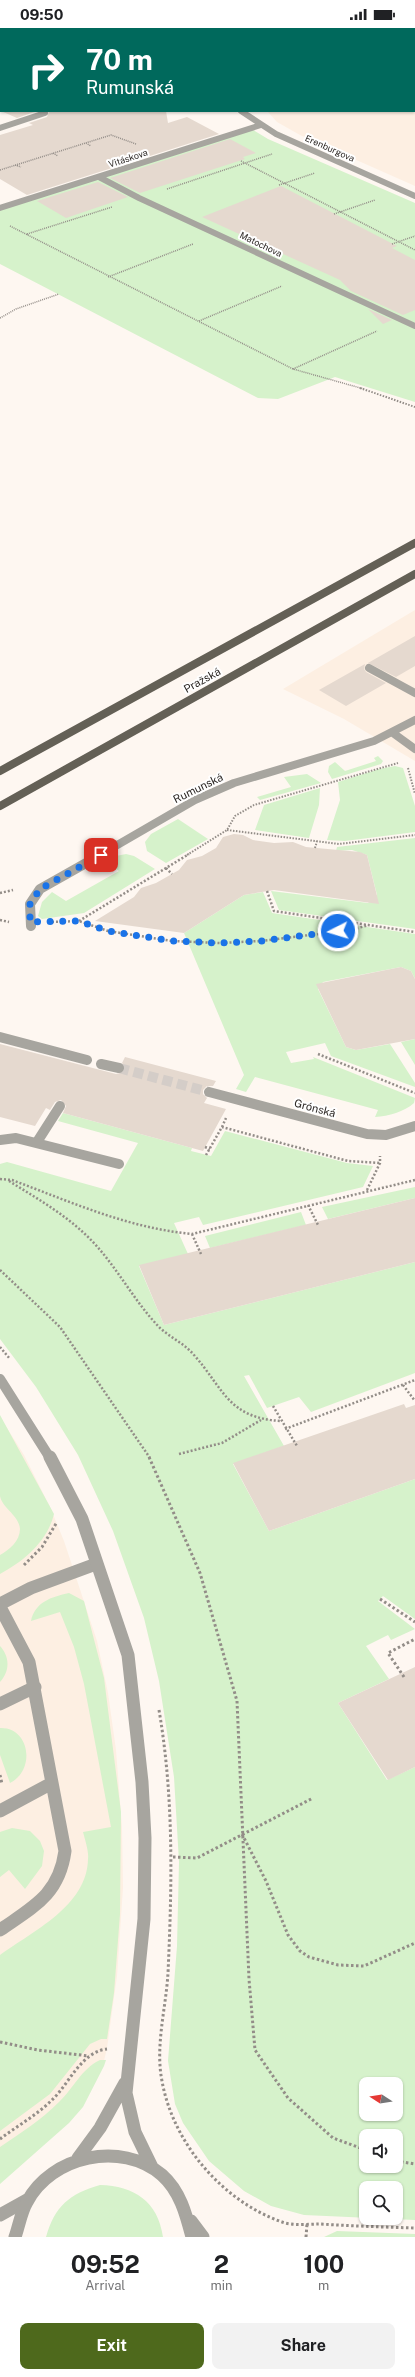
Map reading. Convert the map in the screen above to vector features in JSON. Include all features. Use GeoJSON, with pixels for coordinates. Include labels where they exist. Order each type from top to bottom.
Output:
{"type":"FeatureCollection","features":[{"type":"Feature","properties":{"kind":"main road","name":"Pražská"},"geometry":{"type":"LineString","coordinates":[[0,771],[415,543]]}},
{"type":"Feature","properties":{"kind":"main road","name":"Pražská"},"geometry":{"type":"LineString","coordinates":[[0,806],[415,574]]}},
{"type":"Feature","properties":{"kind":"street","name":"Erenburgova"},"geometry":{"type":"LineString","coordinates":[[242,112],[262,126],[415,196]]}},
{"type":"Feature","properties":{"kind":"street"},"geometry":{"type":"LineString","coordinates":[[0,128],[45,113]]}},
{"type":"Feature","properties":{"kind":"street","name":"Vitáskova"},"geometry":{"type":"LineString","coordinates":[[0,208],[262,126]]}},
{"type":"Feature","properties":{"kind":"street","name":"Matochova"},"geometry":{"type":"LineString","coordinates":[[99,177],[139,198],[415,326]]}},
{"type":"Feature","properties":{"kind":"street"},"geometry":{"type":"LineString","coordinates":[[369,668],[415,693]]}},
{"type":"Feature","properties":{"kind":"street","name":"Rumunská"},"geometry":{"type":"LineString","coordinates":[[30,924],[30,904],[40,889],[194,800],[234,783],[312,761],[393,733],[415,720]]}},
{"type":"Feature","properties":{"kind":"street"},"geometry":{"type":"LineString","coordinates":[[393,733],[415,749]]}},
{"type":"Feature","properties":{"kind":"street"},"geometry":{"type":"LineString","coordinates":[[0,1037],[86,1063]]}},
{"type":"Feature","properties":{"kind":"street"},"geometry":{"type":"LineString","coordinates":[[101,1064],[119,1068]]}},
{"type":"Feature","properties":{"kind":"street","name":"Grónská"},"geometry":{"type":"LineString","coordinates":[[209,1092],[367,1134],[386,1135],[415,1126]]}},
{"type":"Feature","properties":{"kind":"street"},"geometry":{"type":"LineString","coordinates":[[37,1142],[60,1106]]}},
{"type":"Feature","properties":{"kind":"street"},"geometry":{"type":"LineString","coordinates":[[0,1140],[16,1138],[37,1142],[119,1164]]}},
{"type":"Feature","properties":{"kind":"street"},"geometry":{"type":"LineString","coordinates":[[0,1379],[52,1458],[82,1520],[128,1655],[142,1782],[145,1838],[144,1919],[139,1984],[126,2081],[128,2113],[141,2148],[152,2167]]}},
{"type":"Feature","properties":{"kind":"street"},"geometry":{"type":"LineString","coordinates":[[0,1604],[32,1588],[96,1564]]}},
{"type":"Feature","properties":{"kind":"street"},"geometry":{"type":"LineString","coordinates":[[0,1607],[29,1662],[35,1687],[65,1851],[64,1868],[59,1881],[48,1895],[0,1930]]}},
{"type":"Feature","properties":{"kind":"street"},"geometry":{"type":"LineString","coordinates":[[0,1704],[35,1687]]}},
{"type":"Feature","properties":{"kind":"street"},"geometry":{"type":"LineString","coordinates":[[0,1811],[52,1783]]}},
{"type":"Feature","properties":{"kind":"street"},"geometry":{"type":"LineString","coordinates":[[0,2215],[27,2200],[50,2175],[78,2158],[100,2128],[126,2081]]}},
{"type":"Feature","properties":{"kind":"street"},"geometry":{"type":"LineString","coordinates":[[78,2158],[108,2154],[138,2160],[152,2167],[165,2177],[176,2189],[185,2205],[191,2221],[203,2237]]}},
{"type":"Feature","properties":{"kind":"street"},"geometry":{"type":"LineString","coordinates":[[15,2237],[17,2226],[27,2200]]}},
{"type":"Feature","properties":{"kind":"street"},"geometry":{"type":"LineString","coordinates":[[191,2221],[192,2237]]}},
{"type":"Feature","properties":{"kind":"path"},"geometry":{"type":"LineString","coordinates":[[0,170],[15,164],[114,135],[142,148]]}},
{"type":"Feature","properties":{"kind":"path"},"geometry":{"type":"LineString","coordinates":[[85,143],[91,146]]}},
{"type":"Feature","properties":{"kind":"path"},"geometry":{"type":"LineString","coordinates":[[52,153],[58,156]]}},
{"type":"Feature","properties":{"kind":"path"},"geometry":{"type":"LineString","coordinates":[[164,190],[274,154]]}},
{"type":"Feature","properties":{"kind":"path"},"geometry":{"type":"LineString","coordinates":[[241,161],[415,250]]}},
{"type":"Feature","properties":{"kind":"path"},"geometry":{"type":"LineString","coordinates":[[15,164],[21,167]]}},
{"type":"Feature","properties":{"kind":"path"},"geometry":{"type":"LineString","coordinates":[[279,185],[316,172]]}},
{"type":"Feature","properties":{"kind":"path"},"geometry":{"type":"LineString","coordinates":[[166,185],[171,188]]}},
{"type":"Feature","properties":{"kind":"path"},"geometry":{"type":"LineString","coordinates":[[334,214],[376,200]]}},
{"type":"Feature","properties":{"kind":"path"},"geometry":{"type":"LineString","coordinates":[[26,234],[114,206]]}},
{"type":"Feature","properties":{"kind":"path"},"geometry":{"type":"LineString","coordinates":[[7,224],[108,277],[293,369],[365,389],[415,407]]}},
{"type":"Feature","properties":{"kind":"path"},"geometry":{"type":"LineString","coordinates":[[108,277],[219,234]]}},
{"type":"Feature","properties":{"kind":"path"},"geometry":{"type":"LineString","coordinates":[[392,244],[415,236]]}},
{"type":"Feature","properties":{"kind":"path"},"geometry":{"type":"LineString","coordinates":[[198,321],[307,276]]}},
{"type":"Feature","properties":{"kind":"path"},"geometry":{"type":"LineString","coordinates":[[0,318],[23,307],[59,294]]}},
{"type":"Feature","properties":{"kind":"path"},"geometry":{"type":"LineString","coordinates":[[293,369],[402,320]]}},
{"type":"Feature","properties":{"kind":"path"},"geometry":{"type":"LineString","coordinates":[[79,921],[227,830],[235,816],[254,805],[393,762],[402,763]]}},
{"type":"Feature","properties":{"kind":"path"},"geometry":{"type":"LineString","coordinates":[[407,766],[415,794]]}},
{"type":"Feature","properties":{"kind":"path"},"geometry":{"type":"LineString","coordinates":[[227,830],[354,844],[415,835]]}},
{"type":"Feature","properties":{"kind":"path"},"geometry":{"type":"LineString","coordinates":[[315,848],[317,841]]}},
{"type":"Feature","properties":{"kind":"path"},"geometry":{"type":"LineString","coordinates":[[166,868],[172,874]]}},
{"type":"Feature","properties":{"kind":"path"},"geometry":{"type":"LineString","coordinates":[[267,891],[274,911],[415,932]]}},
{"type":"Feature","properties":{"kind":"path"},"geometry":{"type":"LineString","coordinates":[[30,924],[79,921],[115,932],[172,941],[220,943],[261,941],[316,933],[351,930],[369,925]]}},
{"type":"Feature","properties":{"kind":"path"},"geometry":{"type":"LineString","coordinates":[[318,1054],[415,1093]]}},
{"type":"Feature","properties":{"kind":"path"},"geometry":{"type":"LineString","coordinates":[[206,1155],[222,1127],[348,1161],[380,1163],[367,1191]]}},
{"type":"Feature","properties":{"kind":"path"},"geometry":{"type":"LineString","coordinates":[[205,1148],[210,1149]]}},
{"type":"Feature","properties":{"kind":"path"},"geometry":{"type":"LineString","coordinates":[[0,1179],[5,1178],[126,1222],[170,1233],[192,1234],[415,1180]]}},
{"type":"Feature","properties":{"kind":"path"},"geometry":{"type":"LineString","coordinates":[[5,1178],[53,1208],[92,1240],[160,1328],[180,1341],[195,1356],[221,1393],[240,1410],[261,1420],[281,1421]]}},
{"type":"Feature","properties":{"kind":"path"},"geometry":{"type":"LineString","coordinates":[[308,1205],[318,1225]]}},
{"type":"Feature","properties":{"kind":"path"},"geometry":{"type":"LineString","coordinates":[[192,1234],[201,1254]]}},
{"type":"Feature","properties":{"kind":"path"},"geometry":{"type":"LineString","coordinates":[[0,1270],[60,1327],[155,1468],[200,1573],[237,1701],[242,1834],[255,2050],[288,2098],[333,2138],[359,2147]]}},
{"type":"Feature","properties":{"kind":"path"},"geometry":{"type":"LineString","coordinates":[[285,1429],[415,1380]]}},
{"type":"Feature","properties":{"kind":"path"},"geometry":{"type":"LineString","coordinates":[[403,1385],[415,1401]]}},
{"type":"Feature","properties":{"kind":"path"},"geometry":{"type":"LineString","coordinates":[[273,1406],[285,1429],[297,1446]]}},
{"type":"Feature","properties":{"kind":"path"},"geometry":{"type":"LineString","coordinates":[[179,1454],[208,1449],[225,1444],[261,1420]]}},
{"type":"Feature","properties":{"kind":"path"},"geometry":{"type":"LineString","coordinates":[[19,1570],[42,1546],[73,1501]]}},
{"type":"Feature","properties":{"kind":"path"},"geometry":{"type":"LineString","coordinates":[[380,1599],[415,1622]]}},
{"type":"Feature","properties":{"kind":"path"},"geometry":{"type":"LineString","coordinates":[[404,1677],[388,1653],[415,1639]]}},
{"type":"Feature","properties":{"kind":"path"},"geometry":{"type":"LineString","coordinates":[[173,1857],[197,1858],[313,1798]]}},
{"type":"Feature","properties":{"kind":"path"},"geometry":{"type":"LineString","coordinates":[[242,1834],[273,1896],[286,1932],[293,1945],[304,1956],[316,1962],[355,1968],[369,1965],[415,1943]]}},
{"type":"Feature","properties":{"kind":"path"},"geometry":{"type":"LineString","coordinates":[[0,2042],[38,2050],[89,2056]]}},
{"type":"Feature","properties":{"kind":"path"},"geometry":{"type":"LineString","coordinates":[[0,2139],[52,2100],[89,2056],[99,2050],[107,2049]]}},
{"type":"Feature","properties":{"kind":"path"},"geometry":{"type":"LineString","coordinates":[[154,2053],[161,2053],[162,2082],[175,2122],[191,2149],[220,2185],[265,2217],[284,2223],[415,2228]]}},
{"type":"Feature","properties":{"kind":"path"},"geometry":{"type":"LineString","coordinates":[[403,2163],[415,2164]]}},
{"type":"Feature","properties":{"kind":"path"},"geometry":{"type":"LineString","coordinates":[[306,2237],[307,2224]]}},
{"type":"Feature","properties":{"kind":"shaded area"},"geometry":{"type":"Polygon","coordinates":[[[268,112],[415,112],[415,186],[300,135],[277,122],[268,112]]]}},
{"type":"Feature","properties":{"kind":"shaded area"},"geometry":{"type":"Polygon","coordinates":[[[415,610],[415,761],[344,719],[283,689],[415,610]]]}},
{"type":"Feature","properties":{"kind":"shaded area"},"geometry":{"type":"Polygon","coordinates":[[[0,1417],[24,1455],[50,1507],[64,1541],[97,1641],[108,1693],[116,1750],[122,1827],[123,1888],[117,1976],[107,2048],[103,2065],[0,2182],[0,1417]]]}},
{"type":"Feature","properties":{"kind":"green space"},"geometry":{"type":"Polygon","coordinates":[[[248,127],[268,139],[415,203],[415,402],[335,377],[278,399],[258,398],[0,264],[0,206],[248,127]]]}},
{"type":"Feature","properties":{"kind":"green space"},"geometry":{"type":"Polygon","coordinates":[[[378,756],[383,761],[381,764],[332,779],[328,772],[329,766],[335,762],[345,771],[376,761],[374,758],[378,756]]]}},
{"type":"Feature","properties":{"kind":"green space"},"geometry":{"type":"Polygon","coordinates":[[[395,766],[403,768],[415,806],[415,832],[345,841],[327,840],[340,800],[338,782],[379,769],[395,766]]]}},
{"type":"Feature","properties":{"kind":"green space"},"geometry":{"type":"Polygon","coordinates":[[[307,774],[321,783],[260,800],[257,797],[291,787],[284,777],[307,774]]]}},
{"type":"Feature","properties":{"kind":"green space"},"geometry":{"type":"Polygon","coordinates":[[[320,788],[319,805],[309,838],[255,830],[264,805],[320,788]]]}},
{"type":"Feature","properties":{"kind":"green space"},"geometry":{"type":"Polygon","coordinates":[[[178,819],[208,839],[166,863],[147,851],[145,842],[151,834],[178,819]]]}},
{"type":"Feature","properties":{"kind":"green space"},"geometry":{"type":"Polygon","coordinates":[[[415,838],[415,929],[279,910],[271,891],[368,903],[377,895],[367,855],[352,850],[336,851],[337,847],[415,838]]]}},
{"type":"Feature","properties":{"kind":"green space"},"geometry":{"type":"Polygon","coordinates":[[[126,854],[134,856],[155,869],[84,913],[42,919],[38,916],[42,902],[52,892],[66,901],[119,871],[105,861],[116,856],[126,854]]]}},
{"type":"Feature","properties":{"kind":"green space"},"geometry":{"type":"Polygon","coordinates":[[[263,892],[272,913],[415,934],[415,979],[411,971],[401,967],[323,982],[318,989],[346,1047],[356,1050],[390,1044],[415,1083],[415,1087],[331,1056],[325,1043],[286,1052],[291,1063],[314,1059],[313,1057],[415,1098],[414,1103],[406,1109],[386,1116],[375,1117],[378,1110],[255,1077],[246,1092],[236,1089],[244,1075],[184,933],[244,895],[263,892]]]}},
{"type":"Feature","properties":{"kind":"green space"},"geometry":{"type":"Polygon","coordinates":[[[415,1039],[415,1065],[401,1042],[415,1039]]]}},
{"type":"Feature","properties":{"kind":"green space"},"geometry":{"type":"Polygon","coordinates":[[[63,1113],[192,1148],[191,1151],[211,1156],[225,1131],[347,1163],[373,1166],[363,1187],[203,1225],[199,1217],[174,1223],[188,1254],[139,1266],[164,1325],[415,1262],[415,1373],[311,1412],[299,1397],[267,1408],[249,1375],[244,1376],[284,1446],[233,1464],[269,1531],[415,1479],[415,1619],[383,1596],[378,1601],[415,1629],[391,1640],[388,1635],[366,1646],[389,1679],[338,1703],[387,1780],[415,1767],[415,2220],[403,2219],[403,2181],[359,2181],[359,2218],[304,2215],[271,2206],[244,2191],[209,2161],[183,2123],[175,2104],[168,2061],[177,1946],[179,1862],[174,1777],[159,1681],[144,1618],[113,1531],[78,1455],[36,1387],[0,1339],[0,1164],[7,1162],[111,1191],[138,1143],[58,1121],[63,1113]]]}},
{"type":"Feature","properties":{"kind":"green space"},"geometry":{"type":"Polygon","coordinates":[[[415,1187],[415,1198],[328,1219],[322,1207],[415,1187]]]}},
{"type":"Feature","properties":{"kind":"green space"},"geometry":{"type":"Polygon","coordinates":[[[301,1212],[306,1225],[210,1248],[205,1236],[301,1212]]]}},
{"type":"Feature","properties":{"kind":"green space"},"geometry":{"type":"Polygon","coordinates":[[[0,1415],[54,1514],[46,1533],[33,1550],[18,1563],[0,1574],[0,1555],[7,1551],[16,1541],[20,1533],[20,1529],[17,1520],[1,1500],[0,1496],[0,1415]]]}},
{"type":"Feature","properties":{"kind":"green space"},"geometry":{"type":"Polygon","coordinates":[[[69,1593],[84,1601],[104,1678],[121,1812],[120,1914],[114,1993],[107,2039],[101,2039],[90,2044],[50,2094],[0,2131],[0,1955],[56,1916],[68,1904],[78,1890],[85,1876],[88,1856],[83,1832],[111,1827],[84,1684],[74,1647],[60,1612],[31,1621],[36,1609],[45,1601],[56,1596],[69,1593]]]}},
{"type":"Feature","properties":{"kind":"green space"},"geometry":{"type":"Polygon","coordinates":[[[0,1646],[6,1655],[8,1664],[6,1673],[0,1682],[0,1646]]]}},
{"type":"Feature","properties":{"kind":"green space"},"geometry":{"type":"Polygon","coordinates":[[[0,1728],[10,1730],[18,1734],[26,1750],[24,1769],[18,1777],[10,1783],[0,1755],[0,1728]]]}},
{"type":"Feature","properties":{"kind":"green space"},"geometry":{"type":"Polygon","coordinates":[[[12,1828],[30,1831],[40,1841],[44,1851],[42,1866],[25,1889],[9,1870],[0,1877],[0,1832],[12,1828]]]}},
{"type":"Feature","properties":{"kind":"green space"},"geometry":{"type":"Polygon","coordinates":[[[100,2060],[106,2060],[83,2107],[69,2123],[0,2184],[0,2147],[31,2126],[52,2109],[88,2068],[100,2060]]]}},
{"type":"Feature","properties":{"kind":"green space"},"geometry":{"type":"Polygon","coordinates":[[[100,2185],[123,2188],[134,2192],[142,2198],[150,2205],[156,2214],[163,2237],[46,2237],[54,2217],[65,2203],[72,2197],[100,2185]]]}},
{"type":"Feature","properties":{"kind":"green space"},"geometry":{"type":"Polygon","coordinates":[[[337,2231],[415,2234],[415,2237],[324,2237],[337,2231]]]}},
{"type":"Feature","properties":{"kind":"building"},"geometry":{"type":"Polygon","coordinates":[[[3,112],[34,112],[17,118],[3,112]]]}},
{"type":"Feature","properties":{"kind":"building"},"geometry":{"type":"Polygon","coordinates":[[[49,112],[166,112],[168,123],[187,117],[219,134],[27,195],[0,179],[0,135],[33,125],[29,123],[47,117],[49,112]]]}},
{"type":"Feature","properties":{"kind":"building"},"geometry":{"type":"Polygon","coordinates":[[[230,139],[256,153],[243,157],[245,159],[140,193],[110,178],[230,139]]]}},
{"type":"Feature","properties":{"kind":"building"},"geometry":{"type":"Polygon","coordinates":[[[98,182],[128,197],[66,218],[37,201],[98,182]]]}},
{"type":"Feature","properties":{"kind":"building"},"geometry":{"type":"Polygon","coordinates":[[[281,186],[397,246],[392,248],[415,260],[415,310],[403,315],[351,291],[340,280],[202,217],[281,186]]]}},
{"type":"Feature","properties":{"kind":"building"},"geometry":{"type":"Polygon","coordinates":[[[368,309],[392,320],[383,324],[368,309]]]}},
{"type":"Feature","properties":{"kind":"building"},"geometry":{"type":"Polygon","coordinates":[[[415,636],[415,666],[396,677],[368,663],[415,636]]]}},
{"type":"Feature","properties":{"kind":"building"},"geometry":{"type":"Polygon","coordinates":[[[365,664],[364,669],[366,672],[386,683],[346,706],[319,690],[365,664]]]}},
{"type":"Feature","properties":{"kind":"building"},"geometry":{"type":"Polygon","coordinates":[[[234,834],[243,835],[253,840],[274,843],[293,842],[306,847],[360,852],[367,855],[379,904],[274,890],[244,895],[184,933],[95,921],[134,897],[141,888],[156,883],[179,870],[187,860],[202,856],[216,848],[223,837],[234,834]]]}},
{"type":"Feature","properties":{"kind":"building"},"geometry":{"type":"Polygon","coordinates":[[[401,967],[411,971],[415,979],[415,1039],[356,1050],[346,1047],[316,984],[401,967]]]}},
{"type":"Feature","properties":{"kind":"building"},"geometry":{"type":"Polygon","coordinates":[[[0,1044],[116,1074],[124,1072],[125,1066],[122,1063],[125,1057],[216,1081],[213,1086],[207,1086],[203,1090],[203,1094],[207,1098],[204,1103],[226,1109],[203,1151],[63,1113],[66,1106],[61,1100],[55,1102],[50,1110],[46,1108],[35,1126],[0,1117],[0,1044]]]}},
{"type":"Feature","properties":{"kind":"building"},"geometry":{"type":"Polygon","coordinates":[[[415,1198],[415,1262],[164,1325],[139,1265],[415,1198]]]}},
{"type":"Feature","properties":{"kind":"building"},"geometry":{"type":"Polygon","coordinates":[[[404,1404],[406,1408],[415,1405],[415,1479],[269,1531],[233,1463],[404,1404]]]}},
{"type":"Feature","properties":{"kind":"building"},"geometry":{"type":"Polygon","coordinates":[[[415,1667],[415,1767],[388,1780],[338,1703],[415,1667]]]}},
{"type":"Feature","properties":{"kind":"tunnel"},"geometry":{"type":"LineString","coordinates":[[119,1068],[209,1092]]}},
{"type":"Feature","properties":{"kind":"route"},"geometry":{"type":"LineString","coordinates":[[101,855],[40,889],[33,897],[30,904],[30,922],[79,921],[108,931],[172,941],[220,943],[261,941],[338,931]]}}]}
